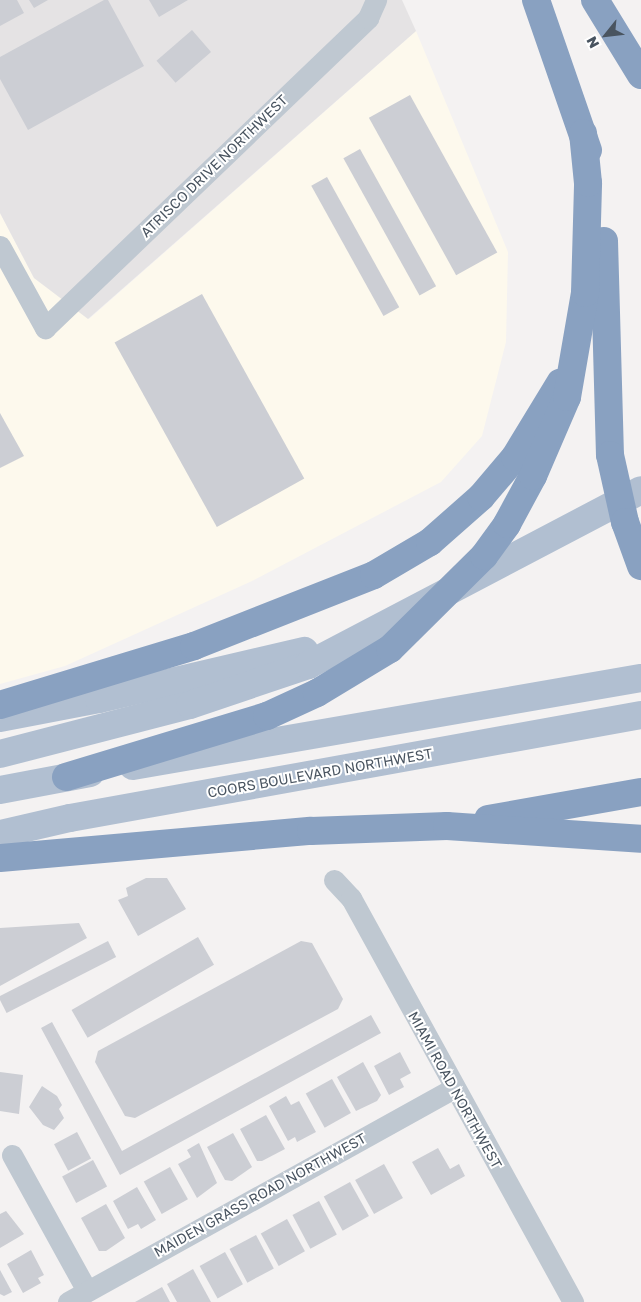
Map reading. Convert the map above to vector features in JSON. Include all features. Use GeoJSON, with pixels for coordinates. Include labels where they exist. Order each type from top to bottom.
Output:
{"type":"FeatureCollection","features":[{"type":"Feature","properties":{"kind":"highway"},"geometry":{"type":"LineString","coordinates":[[536,0],[583,133],[600,198],[604,236],[610,455],[625,522],[641,566]]}},
{"type":"Feature","properties":{"kind":"highway"},"geometry":{"type":"LineString","coordinates":[[595,0],[641,75]]}},
{"type":"Feature","properties":{"kind":"highway"},"geometry":{"type":"LineString","coordinates":[[66,777],[267,716],[317,693],[390,649],[484,556],[507,524],[556,427],[574,361],[585,293],[588,235],[583,133]]}},
{"type":"Feature","properties":{"kind":"highway"},"geometry":{"type":"LineString","coordinates":[[0,705],[194,646],[262,621],[374,575],[430,542],[481,497],[515,457],[574,361]]}},
{"type":"Feature","properties":{"kind":"highway"},"geometry":{"type":"LineString","coordinates":[[447,826],[641,792]]}},
{"type":"Feature","properties":{"kind":"highway"},"geometry":{"type":"LineString","coordinates":[[0,858],[310,832],[447,826],[641,839]]}},
{"type":"Feature","properties":{"kind":"highway"},"geometry":{"type":"LineString","coordinates":[[0,874],[51,865],[83,850]]}},
{"type":"Feature","properties":{"kind":"main road"},"geometry":{"type":"LineString","coordinates":[[0,754],[272,679],[374,629],[641,490]]}},
{"type":"Feature","properties":{"kind":"main road"},"geometry":{"type":"LineString","coordinates":[[0,718],[276,659],[374,629]]}},
{"type":"Feature","properties":{"kind":"main road"},"geometry":{"type":"LineString","coordinates":[[0,790],[641,678]]}},
{"type":"Feature","properties":{"kind":"main road","name":"COORS BOULEVARD NORTHWEST"},"geometry":{"type":"LineString","coordinates":[[0,834],[70,818],[641,715]]}},
{"type":"Feature","properties":{"kind":"street","name":"ATRISCO DRIVE NORTHWEST"},"geometry":{"type":"LineString","coordinates":[[0,246],[44,328],[368,18],[376,0]]}},
{"type":"Feature","properties":{"kind":"street","name":"MIAMI ROAD NORTHWEST"},"geometry":{"type":"LineString","coordinates":[[334,880],[350,898],[453,1089],[573,1302]]}},
{"type":"Feature","properties":{"kind":"street","name":"MAIDEN GRASS ROAD NORTHWEST"},"geometry":{"type":"LineString","coordinates":[[68,1302],[453,1089]]}},
{"type":"Feature","properties":{"kind":"street"},"geometry":{"type":"LineString","coordinates":[[12,1155],[87,1291]]}},
{"type":"Feature","properties":{"kind":"shaded area"},"geometry":{"type":"Polygon","coordinates":[[[0,0],[402,0],[416,31],[88,319],[34,278],[0,213],[0,0]]]}},
{"type":"Feature","properties":{"kind":"shaded area"},"geometry":{"type":"Polygon","coordinates":[[[416,31],[508,252],[506,342],[482,436],[441,482],[252,581],[65,666],[0,684],[0,213],[34,278],[89,319],[416,31]]]}},
{"type":"Feature","properties":{"kind":"building"},"geometry":{"type":"Polygon","coordinates":[[[0,0],[17,0],[24,13],[0,26],[0,0]]]}},
{"type":"Feature","properties":{"kind":"building"},"geometry":{"type":"Polygon","coordinates":[[[29,0],[48,0],[34,8],[29,0]]]}},
{"type":"Feature","properties":{"kind":"building"},"geometry":{"type":"Polygon","coordinates":[[[104,0],[108,0],[144,66],[28,130],[0,79],[0,57],[104,0]]]}},
{"type":"Feature","properties":{"kind":"building"},"geometry":{"type":"Polygon","coordinates":[[[149,0],[188,0],[159,17],[149,0]]]}},
{"type":"Feature","properties":{"kind":"building"},"geometry":{"type":"Polygon","coordinates":[[[192,30],[211,52],[176,83],[157,61],[192,30]]]}},
{"type":"Feature","properties":{"kind":"building"},"geometry":{"type":"Polygon","coordinates":[[[410,95],[497,252],[456,275],[369,118],[410,95]]]}},
{"type":"Feature","properties":{"kind":"building"},"geometry":{"type":"Polygon","coordinates":[[[360,149],[436,286],[419,296],[343,158],[360,149]]]}},
{"type":"Feature","properties":{"kind":"building"},"geometry":{"type":"Polygon","coordinates":[[[327,177],[399,307],[383,316],[311,186],[327,177]]]}},
{"type":"Feature","properties":{"kind":"building"},"geometry":{"type":"Polygon","coordinates":[[[202,294],[304,479],[217,527],[115,342],[202,294]]]}},
{"type":"Feature","properties":{"kind":"building"},"geometry":{"type":"Polygon","coordinates":[[[0,413],[24,456],[0,468],[0,413]]]}},
{"type":"Feature","properties":{"kind":"building"},"geometry":{"type":"Polygon","coordinates":[[[146,878],[167,878],[186,909],[138,936],[118,900],[128,896],[126,888],[146,878]]]}},
{"type":"Feature","properties":{"kind":"building"},"geometry":{"type":"Polygon","coordinates":[[[79,923],[87,938],[0,986],[0,928],[79,923]]]}},
{"type":"Feature","properties":{"kind":"building"},"geometry":{"type":"Polygon","coordinates":[[[198,937],[214,965],[88,1038],[72,1010],[198,937]]]}},
{"type":"Feature","properties":{"kind":"building"},"geometry":{"type":"Polygon","coordinates":[[[108,941],[116,957],[7,1013],[0,996],[108,941]]]}},
{"type":"Feature","properties":{"kind":"building"},"geometry":{"type":"Polygon","coordinates":[[[301,941],[312,943],[343,999],[338,1009],[135,1118],[125,1116],[95,1062],[98,1051],[301,941]]]}},
{"type":"Feature","properties":{"kind":"building"},"geometry":{"type":"Polygon","coordinates":[[[371,1015],[381,1033],[120,1175],[41,1028],[52,1022],[122,1151],[371,1015]]]}},
{"type":"Feature","properties":{"kind":"building"},"geometry":{"type":"Polygon","coordinates":[[[400,1052],[411,1073],[400,1079],[404,1087],[389,1095],[374,1066],[400,1052]]]}},
{"type":"Feature","properties":{"kind":"building"},"geometry":{"type":"Polygon","coordinates":[[[363,1062],[381,1095],[377,1101],[356,1111],[337,1077],[363,1062]]]}},
{"type":"Feature","properties":{"kind":"building"},"geometry":{"type":"Polygon","coordinates":[[[0,1072],[23,1075],[19,1114],[0,1111],[0,1072]]]}},
{"type":"Feature","properties":{"kind":"building"},"geometry":{"type":"Polygon","coordinates":[[[332,1079],[351,1113],[325,1128],[306,1094],[332,1079]]]}},
{"type":"Feature","properties":{"kind":"building"},"geometry":{"type":"Polygon","coordinates":[[[42,1086],[57,1096],[62,1105],[59,1109],[64,1118],[54,1130],[43,1125],[29,1107],[42,1086]]]}},
{"type":"Feature","properties":{"kind":"building"},"geometry":{"type":"Polygon","coordinates":[[[286,1096],[291,1105],[299,1101],[316,1132],[297,1142],[295,1137],[288,1141],[269,1106],[286,1096]]]}},
{"type":"Feature","properties":{"kind":"building"},"geometry":{"type":"Polygon","coordinates":[[[266,1115],[285,1149],[262,1161],[257,1161],[240,1129],[266,1115]]]}},
{"type":"Feature","properties":{"kind":"building"},"geometry":{"type":"Polygon","coordinates":[[[77,1132],[91,1158],[68,1171],[54,1144],[77,1132]]]}},
{"type":"Feature","properties":{"kind":"building"},"geometry":{"type":"Polygon","coordinates":[[[233,1133],[252,1167],[232,1181],[225,1180],[207,1147],[233,1133]]]}},
{"type":"Feature","properties":{"kind":"building"},"geometry":{"type":"Polygon","coordinates":[[[199,1143],[217,1183],[197,1198],[178,1164],[191,1157],[187,1150],[199,1143]]]}},
{"type":"Feature","properties":{"kind":"building"},"geometry":{"type":"Polygon","coordinates":[[[438,1148],[450,1169],[459,1164],[465,1176],[431,1195],[412,1162],[438,1148]]]}},
{"type":"Feature","properties":{"kind":"building"},"geometry":{"type":"Polygon","coordinates":[[[93,1160],[107,1186],[76,1203],[62,1176],[93,1160]]]}},
{"type":"Feature","properties":{"kind":"building"},"geometry":{"type":"Polygon","coordinates":[[[384,1164],[403,1198],[374,1214],[355,1180],[384,1164]]]}},
{"type":"Feature","properties":{"kind":"building"},"geometry":{"type":"Polygon","coordinates":[[[170,1167],[188,1199],[162,1214],[144,1182],[170,1167]]]}},
{"type":"Feature","properties":{"kind":"building"},"geometry":{"type":"Polygon","coordinates":[[[350,1182],[369,1216],[343,1231],[324,1197],[350,1182]]]}},
{"type":"Feature","properties":{"kind":"building"},"geometry":{"type":"Polygon","coordinates":[[[137,1187],[156,1220],[141,1229],[138,1224],[128,1229],[113,1201],[137,1187]]]}},
{"type":"Feature","properties":{"kind":"building"},"geometry":{"type":"Polygon","coordinates":[[[319,1201],[337,1235],[310,1249],[293,1215],[319,1201]]]}},
{"type":"Feature","properties":{"kind":"building"},"geometry":{"type":"Polygon","coordinates":[[[106,1204],[125,1238],[106,1251],[99,1251],[81,1218],[106,1204]]]}},
{"type":"Feature","properties":{"kind":"building"},"geometry":{"type":"Polygon","coordinates":[[[6,1211],[24,1234],[0,1248],[0,1214],[6,1211]]]}},
{"type":"Feature","properties":{"kind":"building"},"geometry":{"type":"Polygon","coordinates":[[[287,1219],[305,1251],[279,1266],[261,1234],[287,1219]]]}},
{"type":"Feature","properties":{"kind":"building"},"geometry":{"type":"Polygon","coordinates":[[[256,1235],[274,1269],[247,1283],[230,1249],[256,1235]]]}},
{"type":"Feature","properties":{"kind":"building"},"geometry":{"type":"Polygon","coordinates":[[[31,1250],[44,1275],[38,1278],[41,1283],[23,1293],[7,1264],[31,1250]]]}},
{"type":"Feature","properties":{"kind":"building"},"geometry":{"type":"Polygon","coordinates":[[[225,1252],[243,1284],[218,1298],[200,1266],[225,1252]]]}},
{"type":"Feature","properties":{"kind":"building"},"geometry":{"type":"Polygon","coordinates":[[[193,1269],[211,1302],[177,1302],[167,1284],[193,1269]]]}},
{"type":"Feature","properties":{"kind":"building"},"geometry":{"type":"Polygon","coordinates":[[[0,1270],[12,1292],[4,1296],[0,1294],[0,1270]]]}},
{"type":"Feature","properties":{"kind":"building"},"geometry":{"type":"Polygon","coordinates":[[[162,1287],[170,1302],[135,1302],[162,1287]]]}}]}
